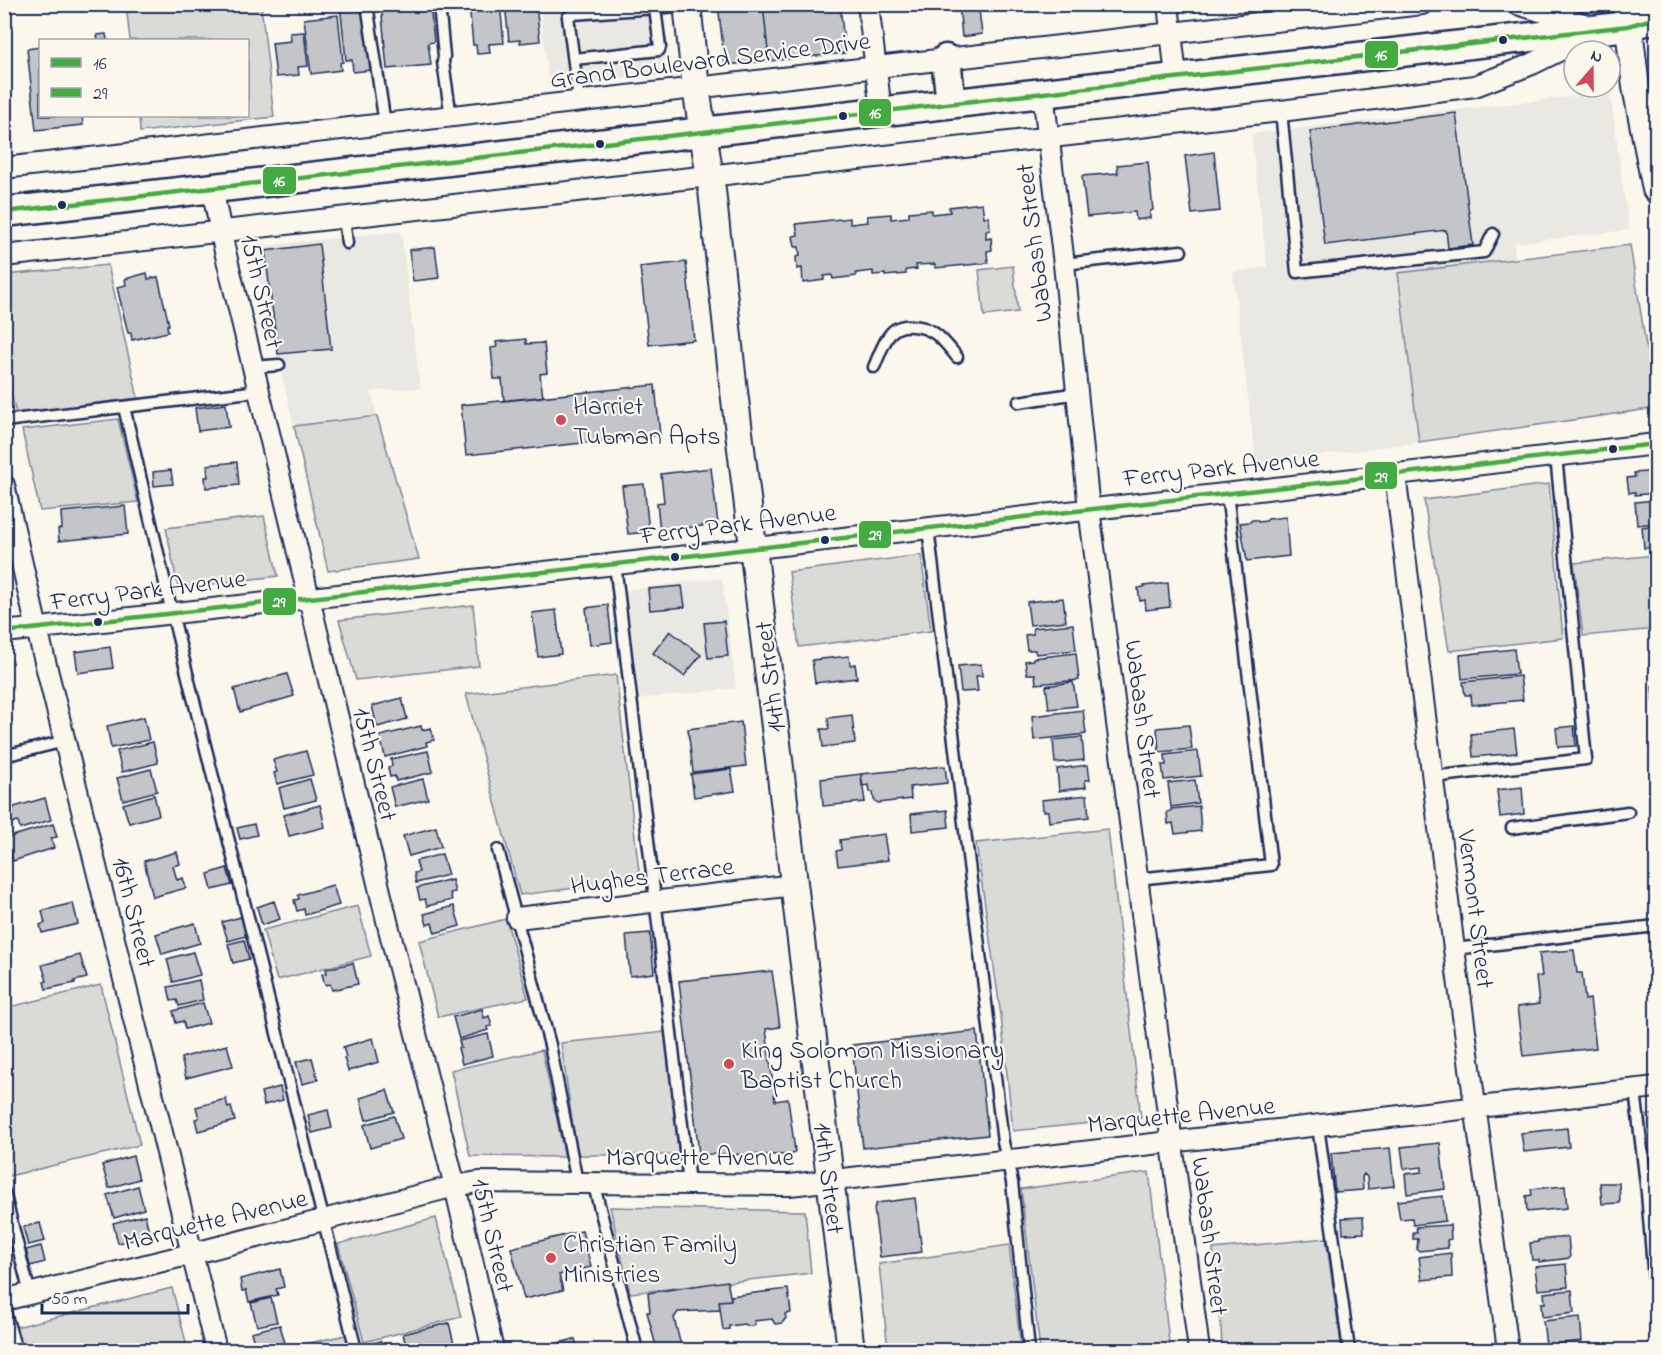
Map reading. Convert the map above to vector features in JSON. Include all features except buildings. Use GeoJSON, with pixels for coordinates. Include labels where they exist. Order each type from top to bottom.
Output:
{"type":"FeatureCollection","features":[{"type":"Feature","properties":{"kind":"main road"},"geometry":{"type":"LineString","coordinates":[[4,212],[1043,93],[1619,20],[1656,18]]}},
{"type":"Feature","properties":{"kind":"main road"},"geometry":{"type":"LineString","coordinates":[[1619,20],[1656,30]]}},
{"type":"Feature","properties":{"kind":"main road"},"geometry":{"type":"LineString","coordinates":[[946,59],[951,103]]}},
{"type":"Feature","properties":{"kind":"street"},"geometry":{"type":"LineString","coordinates":[[868,4],[881,111]]}},
{"type":"Feature","properties":{"kind":"street"},"geometry":{"type":"LineString","coordinates":[[1168,4],[1176,77]]}},
{"type":"Feature","properties":{"kind":"street","name":"Grand Boulevard Service Drive"},"geometry":{"type":"LineString","coordinates":[[4,168],[1422,4]]}},
{"type":"Feature","properties":{"kind":"street"},"geometry":{"type":"LineString","coordinates":[[1517,4],[1619,20]]}},
{"type":"Feature","properties":{"kind":"street","name":"14th Street"},"geometry":{"type":"LineString","coordinates":[[687,5],[696,88],[710,175],[851,1350]]}},
{"type":"Feature","properties":{"kind":"street"},"geometry":{"type":"LineString","coordinates":[[4,256],[1048,138],[1475,86],[1532,64],[1619,20]]}},
{"type":"Feature","properties":{"kind":"street"},"geometry":{"type":"LineString","coordinates":[[1619,20],[1636,87],[1656,189]]}},
{"type":"Feature","properties":{"kind":"street","name":"Wabash Street"},"geometry":{"type":"LineString","coordinates":[[1043,93],[1064,264],[1089,509],[1198,1350]]}},
{"type":"Feature","properties":{"kind":"street","name":"15th Street"},"geometry":{"type":"LineString","coordinates":[[213,188],[221,231],[308,598],[455,1186],[493,1350]]}},
{"type":"Feature","properties":{"kind":"street","name":"Ferry Park Avenue"},"geometry":{"type":"LineString","coordinates":[[4,632],[1656,444]]}},
{"type":"Feature","properties":{"kind":"street","name":"Vermont Street"},"geometry":{"type":"LineString","coordinates":[[1395,474],[1454,949],[1508,1350]]}},
{"type":"Feature","properties":{"kind":"street","name":"16th Street"},"geometry":{"type":"LineString","coordinates":[[6,495],[64,741],[216,1350]]}},
{"type":"Feature","properties":{"kind":"street","name":"Hughes Terrace"},"geometry":{"type":"LineString","coordinates":[[517,918],[794,885]]}},
{"type":"Feature","properties":{"kind":"street","name":"Marquette Avenue"},"geometry":{"type":"LineString","coordinates":[[4,1300],[478,1182],[790,1185],[1656,1087]]}},
{"type":"Feature","properties":{"kind":"lane"},"geometry":{"type":"LineString","coordinates":[[367,4],[385,124]]}},
{"type":"Feature","properties":{"kind":"lane"},"geometry":{"type":"LineString","coordinates":[[439,4],[443,62],[451,117]]}},
{"type":"Feature","properties":{"kind":"lane"},"geometry":{"type":"LineString","coordinates":[[579,101],[568,17],[573,14],[687,5]]}},
{"type":"Feature","properties":{"kind":"lane"},"geometry":{"type":"LineString","coordinates":[[574,59],[659,50],[655,8]]}},
{"type":"Feature","properties":{"kind":"lane"},"geometry":{"type":"LineString","coordinates":[[1281,111],[1297,272],[1484,252],[1493,234]]}},
{"type":"Feature","properties":{"kind":"lane"},"geometry":{"type":"LineString","coordinates":[[344,217],[346,243]]}},
{"type":"Feature","properties":{"kind":"lane"},"geometry":{"type":"LineString","coordinates":[[1064,264],[1182,251]]}},
{"type":"Feature","properties":{"kind":"lane"},"geometry":{"type":"LineString","coordinates":[[874,367],[890,334],[897,328],[909,325],[921,326],[936,333],[957,357]]}},
{"type":"Feature","properties":{"kind":"lane"},"geometry":{"type":"LineString","coordinates":[[253,367],[279,365]]}},
{"type":"Feature","properties":{"kind":"lane"},"geometry":{"type":"LineString","coordinates":[[4,421],[259,391]]}},
{"type":"Feature","properties":{"kind":"lane"},"geometry":{"type":"LineString","coordinates":[[1019,402],[1077,393]]}},
{"type":"Feature","properties":{"kind":"lane"},"geometry":{"type":"LineString","coordinates":[[124,407],[172,613],[356,1350]]}},
{"type":"Feature","properties":{"kind":"lane"},"geometry":{"type":"LineString","coordinates":[[1432,777],[1586,759],[1556,456]]}},
{"type":"Feature","properties":{"kind":"lane"},"geometry":{"type":"LineString","coordinates":[[1137,879],[1270,865],[1227,493]]}},
{"type":"Feature","properties":{"kind":"lane"},"geometry":{"type":"LineString","coordinates":[[928,528],[1003,1142],[1012,1182],[1029,1350]]}},
{"type":"Feature","properties":{"kind":"lane"},"geometry":{"type":"LineString","coordinates":[[615,564],[689,1184]]}},
{"type":"Feature","properties":{"kind":"lane"},"geometry":{"type":"LineString","coordinates":[[4,756],[64,741]]}},
{"type":"Feature","properties":{"kind":"lane"},"geometry":{"type":"LineString","coordinates":[[1512,828],[1628,812]]}},
{"type":"Feature","properties":{"kind":"lane"},"geometry":{"type":"LineString","coordinates":[[498,850],[585,1182],[637,1350]]}},
{"type":"Feature","properties":{"kind":"lane"},"geometry":{"type":"LineString","coordinates":[[1454,949],[1656,926]]}},
{"type":"Feature","properties":{"kind":"lane"},"geometry":{"type":"LineString","coordinates":[[1635,1090],[1647,1193],[1656,1305]]}},
{"type":"Feature","properties":{"kind":"lane"},"geometry":{"type":"LineString","coordinates":[[1318,1126],[1349,1350]]}},
{"type":"Feature","properties":{"kind":"lane"},"geometry":{"type":"LineString","coordinates":[[4,1192],[30,1294]]}},
{"type":"Feature","properties":{"kind":"lane"},"geometry":{"type":"LineString","coordinates":[[4,1309],[16,1350]]}},
{"type":"Feature","properties":{"kind":"shaded area"},"geometry":{"type":"Polygon","coordinates":[[[126,5],[261,5],[274,117],[140,132],[139,117],[249,117],[249,39],[130,39],[126,5]]]}},
{"type":"Feature","properties":{"kind":"shaded area"},"geometry":{"type":"Polygon","coordinates":[[[540,5],[663,5],[670,74],[549,87],[540,5]]]}},
{"type":"Feature","properties":{"kind":"shaded area"},"geometry":{"type":"Polygon","coordinates":[[[1562,98],[1611,99],[1629,230],[1514,243],[1515,258],[1398,273],[1419,442],[1256,464],[1233,272],[1267,267],[1251,134],[1562,98]]]}},
{"type":"Feature","properties":{"kind":"shaded area"},"geometry":{"type":"Polygon","coordinates":[[[401,231],[420,388],[371,391],[377,416],[294,426],[251,247],[401,231]]]}},
{"type":"Feature","properties":{"kind":"shaded area"},"geometry":{"type":"Polygon","coordinates":[[[1630,245],[1656,408],[1419,442],[1398,273],[1630,245]]]}},
{"type":"Feature","properties":{"kind":"shaded area"},"geometry":{"type":"Polygon","coordinates":[[[108,265],[138,398],[16,414],[5,367],[5,275],[108,265]]]}},
{"type":"Feature","properties":{"kind":"shaded area"},"geometry":{"type":"Polygon","coordinates":[[[1013,266],[1018,312],[984,316],[979,270],[1013,266]]]}},
{"type":"Feature","properties":{"kind":"shaded area"},"geometry":{"type":"Polygon","coordinates":[[[377,416],[419,559],[328,571],[294,426],[377,416]]]}},
{"type":"Feature","properties":{"kind":"shaded area"},"geometry":{"type":"Polygon","coordinates":[[[118,419],[138,502],[40,511],[22,430],[118,419]]]}},
{"type":"Feature","properties":{"kind":"shaded area"},"geometry":{"type":"Polygon","coordinates":[[[1549,484],[1563,638],[1449,651],[1424,500],[1549,484]]]}},
{"type":"Feature","properties":{"kind":"shaded area"},"geometry":{"type":"Polygon","coordinates":[[[264,516],[278,576],[178,588],[166,528],[264,516]]]}},
{"type":"Feature","properties":{"kind":"shaded area"},"geometry":{"type":"Polygon","coordinates":[[[921,555],[931,631],[799,647],[789,572],[921,555]]]}},
{"type":"Feature","properties":{"kind":"shaded area"},"geometry":{"type":"Polygon","coordinates":[[[1656,555],[1656,629],[1583,636],[1574,563],[1656,555]]]}},
{"type":"Feature","properties":{"kind":"shaded area"},"geometry":{"type":"Polygon","coordinates":[[[722,578],[736,688],[639,699],[626,590],[722,578]]]}},
{"type":"Feature","properties":{"kind":"shaded area"},"geometry":{"type":"Polygon","coordinates":[[[473,605],[479,666],[356,680],[339,620],[473,605]]]}},
{"type":"Feature","properties":{"kind":"shaded area"},"geometry":{"type":"Polygon","coordinates":[[[616,675],[640,880],[520,895],[466,694],[616,675]]]}},
{"type":"Feature","properties":{"kind":"shaded area"},"geometry":{"type":"Polygon","coordinates":[[[1108,829],[1141,1118],[1013,1131],[1001,1016],[976,843],[1108,829]]]}},
{"type":"Feature","properties":{"kind":"shaded area"},"geometry":{"type":"Polygon","coordinates":[[[358,906],[371,956],[277,980],[263,930],[358,906]]]}},
{"type":"Feature","properties":{"kind":"shaded area"},"geometry":{"type":"Polygon","coordinates":[[[506,919],[528,998],[438,1017],[419,941],[506,919]]]}},
{"type":"Feature","properties":{"kind":"shaded area"},"geometry":{"type":"Polygon","coordinates":[[[101,985],[140,1145],[9,1176],[4,1159],[5,1008],[101,985]]]}},
{"type":"Feature","properties":{"kind":"shaded area"},"geometry":{"type":"Polygon","coordinates":[[[665,1032],[679,1155],[577,1155],[561,1043],[665,1032]]]}},
{"type":"Feature","properties":{"kind":"shaded area"},"geometry":{"type":"Polygon","coordinates":[[[542,1050],[565,1157],[470,1156],[451,1070],[542,1050]]]}},
{"type":"Feature","properties":{"kind":"shaded area"},"geometry":{"type":"Polygon","coordinates":[[[1656,1114],[1656,1240],[1643,1116],[1656,1114]]]}},
{"type":"Feature","properties":{"kind":"shaded area"},"geometry":{"type":"Polygon","coordinates":[[[1149,1172],[1170,1350],[1040,1350],[1021,1189],[1149,1172]]]}},
{"type":"Feature","properties":{"kind":"shaded area"},"geometry":{"type":"Polygon","coordinates":[[[610,1207],[805,1211],[811,1273],[630,1293],[610,1207]]]}},
{"type":"Feature","properties":{"kind":"shaded area"},"geometry":{"type":"Polygon","coordinates":[[[436,1218],[461,1317],[364,1342],[338,1244],[436,1218]]]}},
{"type":"Feature","properties":{"kind":"shaded area"},"geometry":{"type":"Polygon","coordinates":[[[1326,1238],[1342,1350],[1222,1350],[1213,1249],[1326,1238]]]}},
{"type":"Feature","properties":{"kind":"shaded area"},"geometry":{"type":"Polygon","coordinates":[[[1009,1245],[1021,1350],[888,1350],[879,1264],[1009,1245]]]}},
{"type":"Feature","properties":{"kind":"shaded area"},"geometry":{"type":"Polygon","coordinates":[[[172,1288],[188,1350],[5,1350],[4,1330],[172,1288]]]}},
{"type":"Feature","properties":{"kind":"shaded area"},"geometry":{"type":"Polygon","coordinates":[[[346,1335],[349,1350],[276,1350],[346,1335]]]}},
{"type":"Feature","properties":{"kind":"transit line","name":"16"},"geometry":{"type":"LineString","coordinates":[[4,212],[1628,26],[1656,18]]}},
{"type":"Feature","properties":{"kind":"transit line","name":"29"},"geometry":{"type":"LineString","coordinates":[[4,632],[1656,444]]}},
{"type":"Feature","properties":{"kind":"place","name":"Harriet Tubman Apts"},"geometry":{"type":"Point","coordinates":[561,420]}},
{"type":"Feature","properties":{"kind":"place","name":"King Solomon Missionary Baptist Church"},"geometry":{"type":"Point","coordinates":[729,1064]}},
{"type":"Feature","properties":{"kind":"place","name":"Christian Family Ministries"},"geometry":{"type":"Point","coordinates":[551,1258]}}]}
